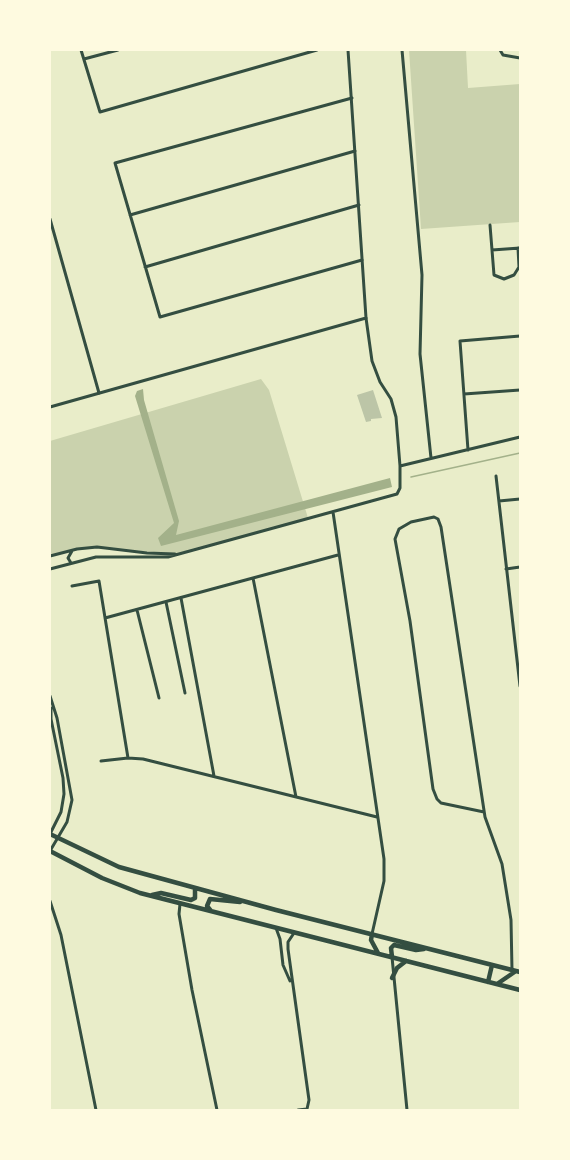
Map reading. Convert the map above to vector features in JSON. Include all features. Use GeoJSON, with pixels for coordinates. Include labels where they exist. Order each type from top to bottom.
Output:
{"type":"FeatureCollection","features":[{"type":"Feature","properties":{"kind":"main road"},"geometry":{"type":"LineString","coordinates":[[50,834],[118,867],[195,889],[516,971]]}},
{"type":"Feature","properties":{"kind":"main road"},"geometry":{"type":"LineString","coordinates":[[50,851],[102,878],[149,896],[520,990]]}},
{"type":"Feature","properties":{"kind":"main road"},"geometry":{"type":"LineString","coordinates":[[149,896],[161,893],[191,900],[195,898],[195,889]]}},
{"type":"Feature","properties":{"kind":"main road"},"geometry":{"type":"LineString","coordinates":[[212,912],[207,906],[210,899],[246,902]]}},
{"type":"Feature","properties":{"kind":"main road"},"geometry":{"type":"LineString","coordinates":[[372,934],[372,944],[379,954]]}},
{"type":"Feature","properties":{"kind":"main road"},"geometry":{"type":"LineString","coordinates":[[392,957],[394,945],[416,950],[427,948]]}},
{"type":"Feature","properties":{"kind":"main road"},"geometry":{"type":"LineString","coordinates":[[392,978],[397,968],[406,961]]}},
{"type":"Feature","properties":{"kind":"main road"},"geometry":{"type":"LineString","coordinates":[[488,981],[492,965]]}},
{"type":"Feature","properties":{"kind":"main road"},"geometry":{"type":"LineString","coordinates":[[497,984],[516,971]]}},
{"type":"Feature","properties":{"kind":"street"},"geometry":{"type":"LineString","coordinates":[[81,50],[100,112],[317,50]]}},
{"type":"Feature","properties":{"kind":"street"},"geometry":{"type":"LineString","coordinates":[[84,59],[118,50]]}},
{"type":"Feature","properties":{"kind":"street"},"geometry":{"type":"LineString","coordinates":[[50,569],[106,556],[162,558],[397,494],[400,488],[400,466],[394,407],[380,382],[372,361],[366,318],[348,50]]}},
{"type":"Feature","properties":{"kind":"street"},"geometry":{"type":"LineString","coordinates":[[402,50],[422,275],[420,354],[431,458]]}},
{"type":"Feature","properties":{"kind":"street"},"geometry":{"type":"LineString","coordinates":[[501,52],[520,57]]}},
{"type":"Feature","properties":{"kind":"street"},"geometry":{"type":"LineString","coordinates":[[352,98],[115,163],[160,317],[362,260]]}},
{"type":"Feature","properties":{"kind":"street"},"geometry":{"type":"LineString","coordinates":[[130,215],[355,151]]}},
{"type":"Feature","properties":{"kind":"street"},"geometry":{"type":"LineString","coordinates":[[145,267],[358,205]]}},
{"type":"Feature","properties":{"kind":"street"},"geometry":{"type":"LineString","coordinates":[[50,219],[99,393]]}},
{"type":"Feature","properties":{"kind":"street"},"geometry":{"type":"LineString","coordinates":[[490,225],[492,250],[494,275],[504,279],[514,275],[519,267],[519,248],[492,250]]}},
{"type":"Feature","properties":{"kind":"street"},"geometry":{"type":"LineString","coordinates":[[50,407],[366,318]]}},
{"type":"Feature","properties":{"kind":"street"},"geometry":{"type":"LineString","coordinates":[[468,450],[460,341],[520,336]]}},
{"type":"Feature","properties":{"kind":"street"},"geometry":{"type":"LineString","coordinates":[[464,394],[520,390]]}},
{"type":"Feature","properties":{"kind":"street"},"geometry":{"type":"LineString","coordinates":[[400,466],[520,437]]}},
{"type":"Feature","properties":{"kind":"street"},"geometry":{"type":"LineString","coordinates":[[496,476],[520,686]]}},
{"type":"Feature","properties":{"kind":"street"},"geometry":{"type":"LineString","coordinates":[[499,501],[520,500]]}},
{"type":"Feature","properties":{"kind":"street"},"geometry":{"type":"LineString","coordinates":[[333,512],[384,859],[384,881],[372,934]]}},
{"type":"Feature","properties":{"kind":"street"},"geometry":{"type":"LineString","coordinates":[[484,812],[441,803],[433,789],[410,621],[395,539],[399,529],[411,522],[434,517],[438,519],[441,527],[484,812],[502,864],[516,971]]}},
{"type":"Feature","properties":{"kind":"street"},"geometry":{"type":"LineString","coordinates":[[50,556],[97,547],[180,554]]}},
{"type":"Feature","properties":{"kind":"street"},"geometry":{"type":"LineString","coordinates":[[72,563],[68,558],[73,550]]}},
{"type":"Feature","properties":{"kind":"street"},"geometry":{"type":"LineString","coordinates":[[105,618],[338,555]]}},
{"type":"Feature","properties":{"kind":"street"},"geometry":{"type":"LineString","coordinates":[[506,569],[520,567]]}},
{"type":"Feature","properties":{"kind":"street"},"geometry":{"type":"LineString","coordinates":[[253,578],[296,798]]}},
{"type":"Feature","properties":{"kind":"street"},"geometry":{"type":"LineString","coordinates":[[72,586],[99,581],[128,758]]}},
{"type":"Feature","properties":{"kind":"street"},"geometry":{"type":"LineString","coordinates":[[181,598],[214,777]]}},
{"type":"Feature","properties":{"kind":"street"},"geometry":{"type":"LineString","coordinates":[[166,602],[185,693]]}},
{"type":"Feature","properties":{"kind":"street"},"geometry":{"type":"LineString","coordinates":[[137,610],[159,698]]}},
{"type":"Feature","properties":{"kind":"street"},"geometry":{"type":"LineString","coordinates":[[513,630],[520,629]]}},
{"type":"Feature","properties":{"kind":"street"},"geometry":{"type":"LineString","coordinates":[[50,696],[57,718],[72,800],[69,817],[50,851]]}},
{"type":"Feature","properties":{"kind":"street"},"geometry":{"type":"LineString","coordinates":[[50,834],[61,812],[64,794],[63,778],[50,719],[52,706]]}},
{"type":"Feature","properties":{"kind":"street"},"geometry":{"type":"LineString","coordinates":[[50,719],[57,718]]}},
{"type":"Feature","properties":{"kind":"street"},"geometry":{"type":"LineString","coordinates":[[101,761],[143,759],[378,817]]}},
{"type":"Feature","properties":{"kind":"street"},"geometry":{"type":"LineString","coordinates":[[50,901],[61,935],[96,1110]]}},
{"type":"Feature","properties":{"kind":"street"},"geometry":{"type":"LineString","coordinates":[[180,904],[179,914],[189,974],[217,1110]]}},
{"type":"Feature","properties":{"kind":"street"},"geometry":{"type":"LineString","coordinates":[[50,913],[55,918]]}},
{"type":"Feature","properties":{"kind":"street"},"geometry":{"type":"LineString","coordinates":[[276,928],[280,939],[283,965],[292,987]]}},
{"type":"Feature","properties":{"kind":"street"},"geometry":{"type":"LineString","coordinates":[[294,933],[288,942],[292,987],[309,1100],[308,1110],[298,1110]]}},
{"type":"Feature","properties":{"kind":"street"},"geometry":{"type":"LineString","coordinates":[[392,957],[392,978],[407,1110]]}},
{"type":"Feature","properties":{"kind":"shaded area"},"geometry":{"type":"Polygon","coordinates":[[[409,50],[466,50],[468,88],[520,84],[520,222],[421,229],[409,50]]]}},
{"type":"Feature","properties":{"kind":"shaded area"},"geometry":{"type":"Polygon","coordinates":[[[261,379],[269,390],[308,518],[180,554],[86,547],[50,556],[50,441],[261,379]]]}},
{"type":"Feature","properties":{"kind":"shaded area"},"geometry":{"type":"Polygon","coordinates":[[[143,389],[144,400],[179,521],[176,535],[390,478],[392,487],[161,546],[158,538],[174,523],[135,396],[137,391],[143,389]]]}},
{"type":"Feature","properties":{"kind":"building"},"geometry":{"type":"Polygon","coordinates":[[[373,390],[382,418],[366,422],[357,395],[373,390]]]}},
{"type":"Feature","properties":{"kind":"waterway"},"geometry":{"type":"LineString","coordinates":[[411,477],[520,453]]}}]}
